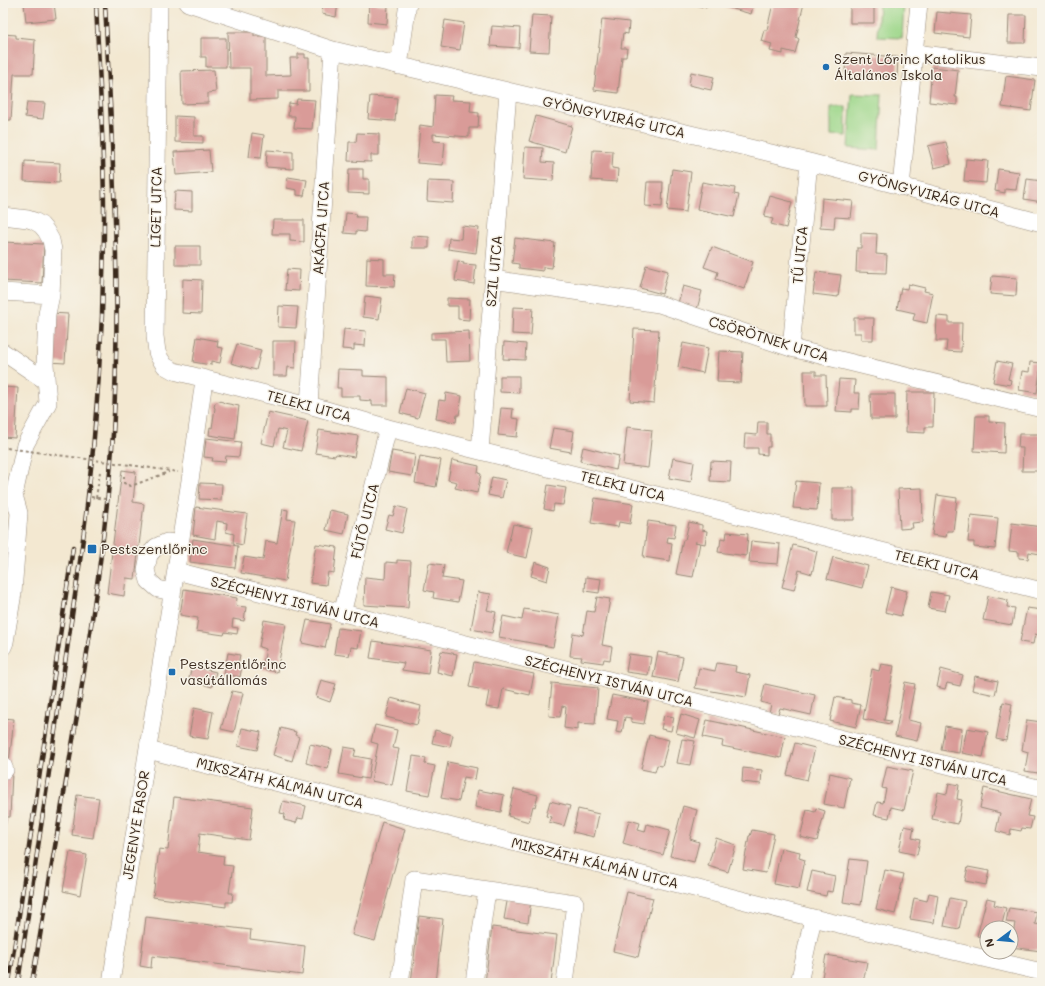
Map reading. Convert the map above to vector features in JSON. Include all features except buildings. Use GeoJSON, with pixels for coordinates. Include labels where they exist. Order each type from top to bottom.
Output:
{"type":"FeatureCollection","features":[{"type":"Feature","properties":{"kind":"street","name":"LIGET UTCA"},"geometry":{"type":"LineString","coordinates":[[159,3],[156,345],[159,357],[169,369],[204,380]]}},
{"type":"Feature","properties":{"kind":"street","name":"GYÖNGYVIRÁG UTCA"},"geometry":{"type":"LineString","coordinates":[[188,3],[333,50],[809,162],[1042,223]]}},
{"type":"Feature","properties":{"kind":"street"},"geometry":{"type":"LineString","coordinates":[[399,66],[408,3]]}},
{"type":"Feature","properties":{"kind":"street"},"geometry":{"type":"LineString","coordinates":[[901,186],[919,3]]}},
{"type":"Feature","properties":{"kind":"street","name":"AKÁCFA UTCA"},"geometry":{"type":"LineString","coordinates":[[309,405],[333,50]]}},
{"type":"Feature","properties":{"kind":"street"},"geometry":{"type":"LineString","coordinates":[[914,53],[1042,68]]}},
{"type":"Feature","properties":{"kind":"street","name":"SZIL UTCA"},"geometry":{"type":"LineString","coordinates":[[480,451],[508,92]]}},
{"type":"Feature","properties":{"kind":"street","name":"TŰ UTCA"},"geometry":{"type":"LineString","coordinates":[[791,348],[809,162]]}},
{"type":"Feature","properties":{"kind":"street"},"geometry":{"type":"LineString","coordinates":[[3,216],[21,217],[34,220],[46,231],[51,240],[53,250],[51,295],[47,314],[45,364],[48,403],[25,445],[8,495],[19,513],[13,593],[3,647]]}},
{"type":"Feature","properties":{"kind":"street","name":"CSÖRÖTNEK UTCA"},"geometry":{"type":"LineString","coordinates":[[493,279],[659,304],[791,348],[1042,409]]}},
{"type":"Feature","properties":{"kind":"street"},"geometry":{"type":"LineString","coordinates":[[3,292],[51,295]]}},
{"type":"Feature","properties":{"kind":"street"},"geometry":{"type":"LineString","coordinates":[[3,352],[46,381]]}},
{"type":"Feature","properties":{"kind":"street","name":"TELEKI UTCA"},"geometry":{"type":"LineString","coordinates":[[204,380],[309,405],[388,428],[1042,591]]}},
{"type":"Feature","properties":{"kind":"street","name":"JEGENYE FASOR"},"geometry":{"type":"LineString","coordinates":[[111,983],[191,474],[204,380]]}},
{"type":"Feature","properties":{"kind":"street","name":"FŰTŐ UTCA"},"geometry":{"type":"LineString","coordinates":[[342,614],[388,428]]}},
{"type":"Feature","properties":{"kind":"street"},"geometry":{"type":"LineString","coordinates":[[172,592],[158,589],[149,581],[146,570],[149,556],[156,546],[167,542],[180,544]]}},
{"type":"Feature","properties":{"kind":"street","name":"SZÉCHENYI ISTVÁN UTCA"},"geometry":{"type":"LineString","coordinates":[[176,571],[1042,789]]}},
{"type":"Feature","properties":{"kind":"street","name":"MIKSZÁTH KÁLMÁN UTCA"},"geometry":{"type":"LineString","coordinates":[[148,750],[813,918],[1042,972]]}},
{"type":"Feature","properties":{"kind":"street"},"geometry":{"type":"LineString","coordinates":[[400,983],[414,879],[575,903],[565,983]]}},
{"type":"Feature","properties":{"kind":"street"},"geometry":{"type":"LineString","coordinates":[[474,983],[486,890]]}},
{"type":"Feature","properties":{"kind":"street"},"geometry":{"type":"LineString","coordinates":[[799,983],[813,918]]}},
{"type":"Feature","properties":{"kind":"path"},"geometry":{"type":"LineString","coordinates":[[3,448],[191,474]]}},
{"type":"Feature","properties":{"kind":"path"},"geometry":{"type":"LineString","coordinates":[[124,476],[124,483],[131,486],[170,471]]}},
{"type":"Feature","properties":{"kind":"path"},"geometry":{"type":"LineString","coordinates":[[96,498],[100,472]]}},
{"type":"Feature","properties":{"kind":"path"},"geometry":{"type":"LineString","coordinates":[[91,497],[105,499]]}},
{"type":"Feature","properties":{"kind":"green space"},"geometry":{"type":"Polygon","coordinates":[[[879,3],[904,3],[902,38],[877,37],[879,3]]]}},
{"type":"Feature","properties":{"kind":"green space"},"geometry":{"type":"Polygon","coordinates":[[[852,94],[882,95],[879,150],[848,148],[852,94]]]}},
{"type":"Feature","properties":{"kind":"green space"},"geometry":{"type":"Polygon","coordinates":[[[831,107],[846,107],[846,136],[831,135],[831,107]]]}},
{"type":"Feature","properties":{"kind":"railway"},"geometry":{"type":"LineString","coordinates":[[18,983],[80,561],[95,432],[101,345],[104,258],[104,188],[96,3]]}},
{"type":"Feature","properties":{"kind":"railway"},"geometry":{"type":"LineString","coordinates":[[32,983],[68,774],[99,570],[113,434],[117,326],[115,218],[105,3]]}},
{"type":"Feature","properties":{"kind":"railway"},"geometry":{"type":"LineString","coordinates":[[9,983],[73,547]]}},
{"type":"Feature","properties":{"kind":"place","name":"Szent Lőrinc Katolikus Általános Iskola"},"geometry":{"type":"Point","coordinates":[826,67]}},
{"type":"Feature","properties":{"kind":"place","name":"Pestszentlőrinc"},"geometry":{"type":"Point","coordinates":[92,549]}},
{"type":"Feature","properties":{"kind":"place","name":"Pestszentlőrinc vasútállomás"},"geometry":{"type":"Point","coordinates":[172,672]}}]}
